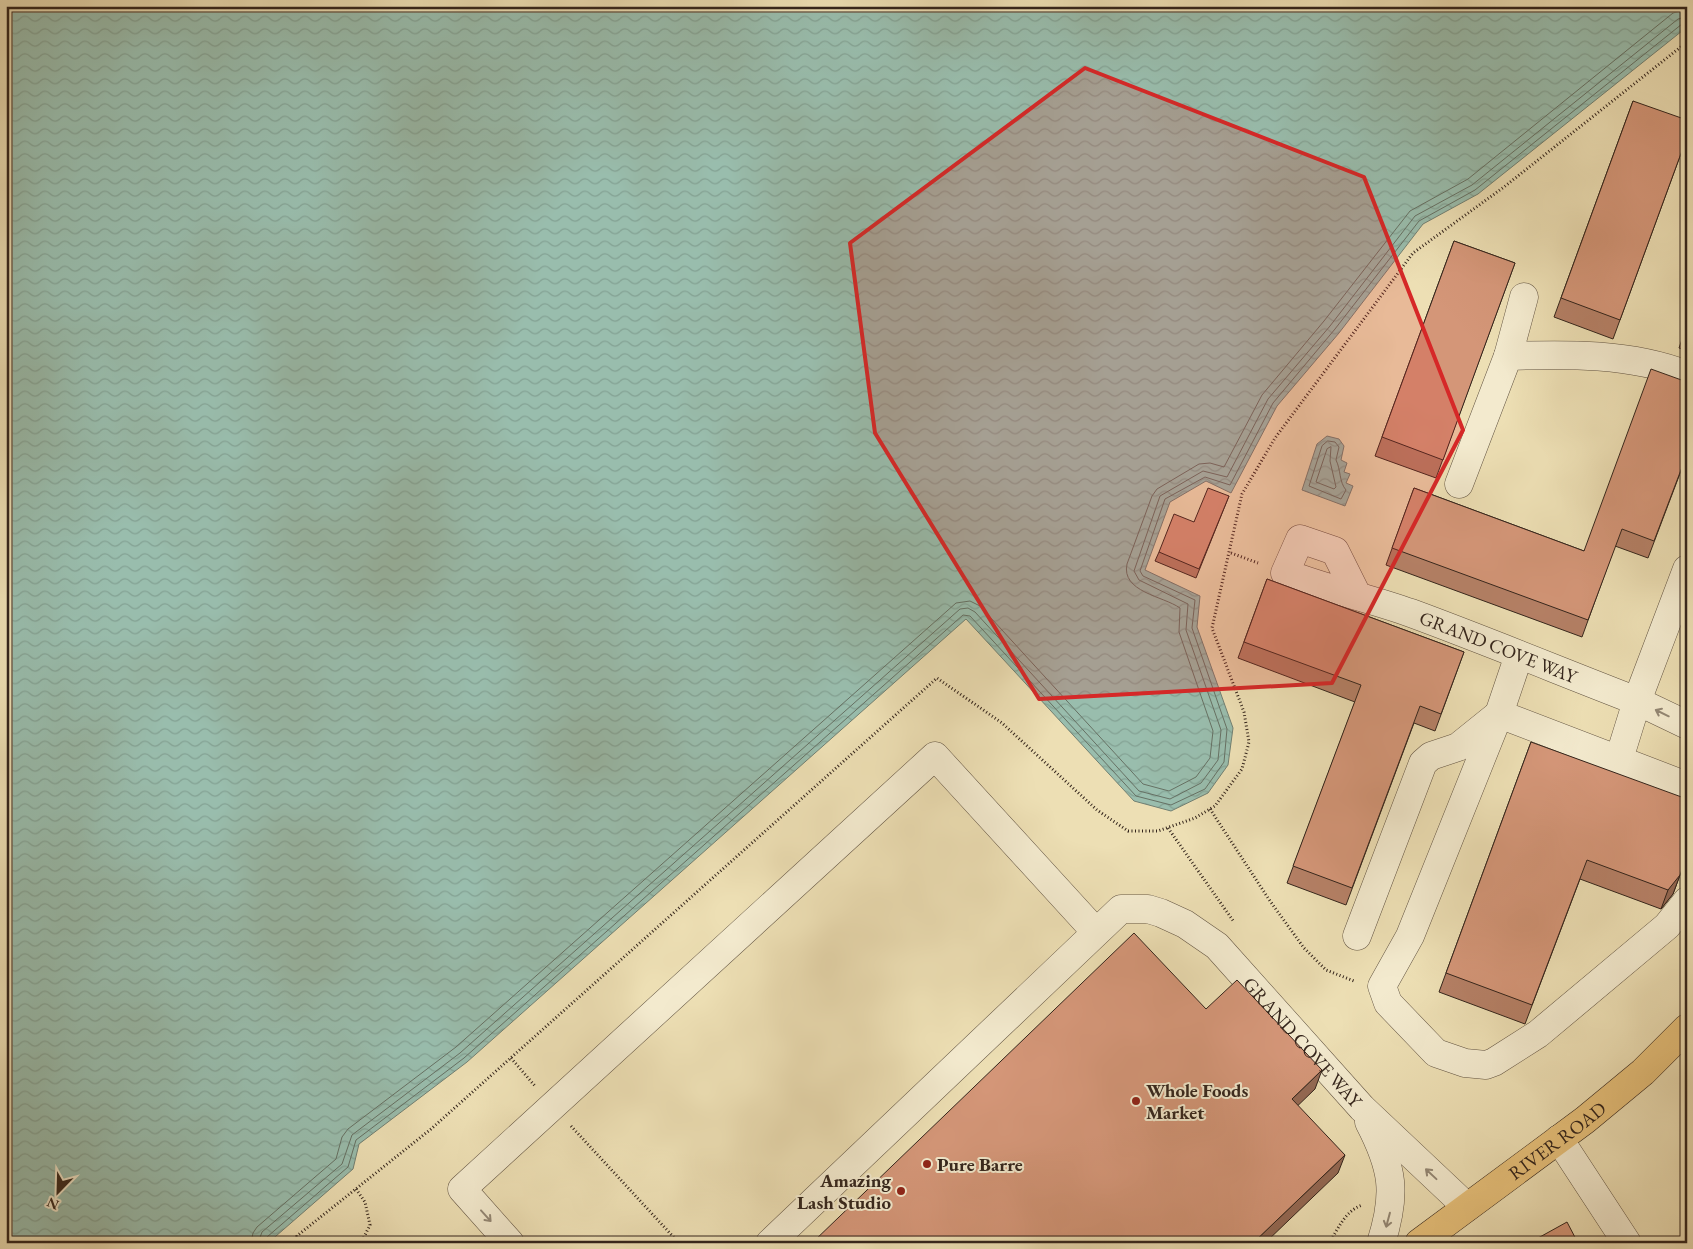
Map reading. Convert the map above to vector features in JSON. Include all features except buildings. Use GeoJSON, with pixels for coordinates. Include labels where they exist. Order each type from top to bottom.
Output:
{"type":"FeatureCollection","features":[{"type":"Feature","properties":{"kind":"main road","name":"RIVER ROAD"},"geometry":{"type":"LineString","coordinates":[[1419,1243],[1559,1139],[1644,1072],[1687,1028]]}},
{"type":"Feature","properties":{"kind":"street"},"geometry":{"type":"LineString","coordinates":[[1459,484],[1508,356],[1524,297]]}},
{"type":"Feature","properties":{"kind":"street"},"geometry":{"type":"LineString","coordinates":[[1508,356],[1543,355],[1628,358],[1687,374]]}},
{"type":"Feature","properties":{"kind":"street"},"geometry":{"type":"LineString","coordinates":[[1619,759],[1638,701],[1687,569]]}},
{"type":"Feature","properties":{"kind":"street","name":"GRAND COVE WAY"},"geometry":{"type":"LineString","coordinates":[[1357,595],[1638,701],[1687,725]]}},
{"type":"Feature","properties":{"kind":"street"},"geometry":{"type":"LineString","coordinates":[[1519,655],[1499,714],[1410,936],[1382,986],[1388,1003],[1436,1053],[1465,1064],[1486,1065],[1494,1062],[1538,1034],[1667,926],[1687,901]]}},
{"type":"Feature","properties":{"kind":"street"},"geometry":{"type":"LineString","coordinates":[[1499,714],[1687,786]]}},
{"type":"Feature","properties":{"kind":"street"},"geometry":{"type":"LineString","coordinates":[[1356,936],[1423,763],[1431,756],[1458,747],[1499,714]]}},
{"type":"Feature","properties":{"kind":"street"},"geometry":{"type":"LineString","coordinates":[[510,1243],[462,1189],[935,756],[1095,931],[770,1243]]}},
{"type":"Feature","properties":{"kind":"street","name":"GRAND COVE WAY"},"geometry":{"type":"LineString","coordinates":[[1095,931],[1121,909],[1148,909],[1185,924],[1217,946],[1362,1108],[1467,1207]]}},
{"type":"Feature","properties":{"kind":"street"},"geometry":{"type":"LineString","coordinates":[[1362,1108],[1384,1151],[1391,1182],[1390,1215],[1381,1243]]}},
{"type":"Feature","properties":{"kind":"street"},"geometry":{"type":"LineString","coordinates":[[1559,1139],[1627,1243]]}},
{"type":"Feature","properties":{"kind":"path"},"geometry":{"type":"LineString","coordinates":[[288,1243],[431,1130],[937,678],[1002,723],[1097,810],[1128,831],[1158,831],[1195,818],[1215,806],[1242,769],[1250,742],[1244,712],[1212,628],[1242,494],[1275,438],[1413,253],[1504,187],[1687,42]]}},
{"type":"Feature","properties":{"kind":"path"},"geometry":{"type":"LineString","coordinates":[[1210,809],[1270,901],[1304,948],[1326,970],[1356,982],[1382,986]]}},
{"type":"Feature","properties":{"kind":"path"},"geometry":{"type":"LineString","coordinates":[[511,1058],[680,1243]]}},
{"type":"Feature","properties":{"kind":"path"},"geometry":{"type":"LineString","coordinates":[[356,1189],[365,1202],[370,1224],[361,1243]]}},
{"type":"Feature","properties":{"kind":"path"},"geometry":{"type":"LineString","coordinates":[[296,1236],[302,1243]]}},
{"type":"Feature","properties":{"kind":"highlighted area"},"geometry":{"type":"Polygon","coordinates":[[[1085,68],[1364,177],[1463,430],[1332,683],[1039,699],[875,433],[850,243],[1085,68]]]}},
{"type":"Feature","properties":{"kind":"water"},"geometry":{"type":"Polygon","coordinates":[[[6,6],[1687,6],[1687,27],[1478,194],[1423,224],[1339,333],[1277,406],[1231,493],[1206,481],[1170,502],[1145,570],[1200,596],[1197,627],[1233,728],[1228,765],[1208,793],[1171,811],[1134,801],[966,619],[467,1062],[359,1144],[353,1169],[268,1243],[6,1243],[6,6]]]}},
{"type":"Feature","properties":{"kind":"water"},"geometry":{"type":"Polygon","coordinates":[[[1327,436],[1339,439],[1344,446],[1341,460],[1347,463],[1344,472],[1350,474],[1346,483],[1353,486],[1345,506],[1302,490],[1317,444],[1327,436]]]}},
{"type":"Feature","properties":{"kind":"place","name":"Whole Foods Market"},"geometry":{"type":"Point","coordinates":[1136,1101]}},
{"type":"Feature","properties":{"kind":"place","name":"Pure Barre"},"geometry":{"type":"Point","coordinates":[927,1164]}},
{"type":"Feature","properties":{"kind":"place","name":"Amazing Lash Studio"},"geometry":{"type":"Point","coordinates":[901,1191]}}]}
